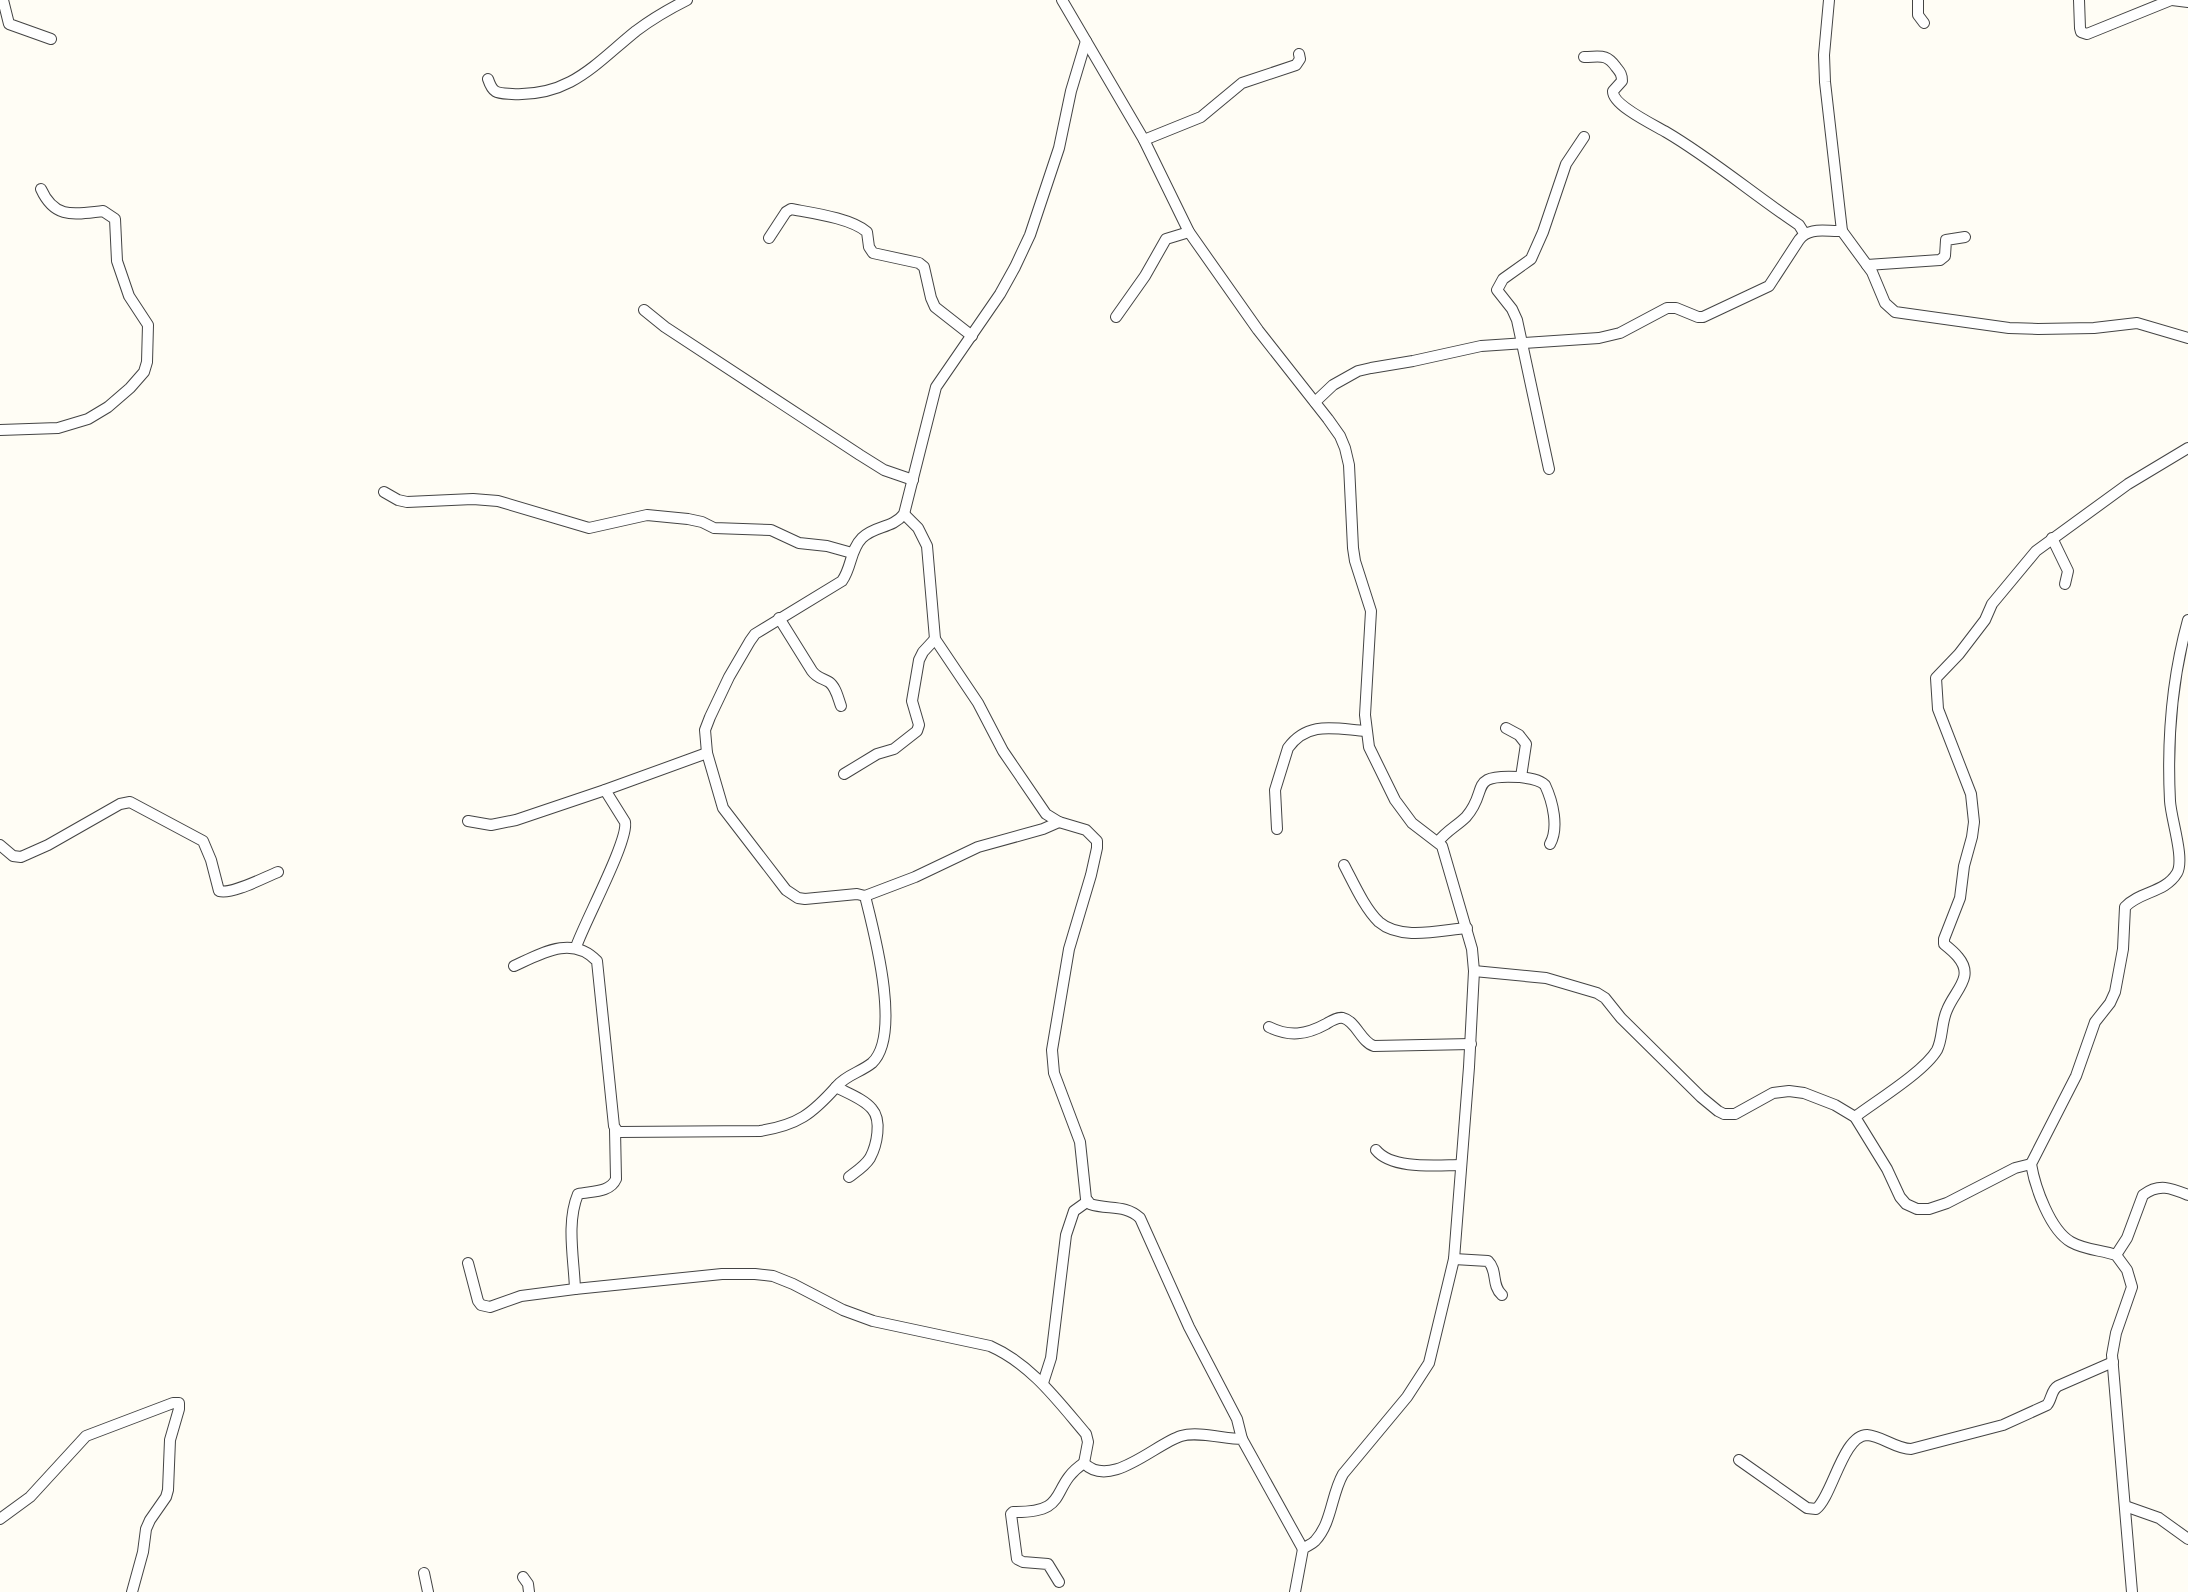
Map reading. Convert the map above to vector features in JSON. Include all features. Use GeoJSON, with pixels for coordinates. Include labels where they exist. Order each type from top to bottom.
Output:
{"type":"FeatureCollection","features":[{"type":"Feature","properties":{"kind":"street"},"geometry":{"type":"LineString","coordinates":[[3,0],[9,24],[51,39]]}},
{"type":"Feature","properties":{"kind":"street"},"geometry":{"type":"LineString","coordinates":[[488,79],[491,88],[497,92],[536,93],[560,88],[601,61],[653,19],[687,0]]}},
{"type":"Feature","properties":{"kind":"street"},"geometry":{"type":"LineString","coordinates":[[1062,0],[1144,141],[1189,232],[1258,330],[1340,436],[1349,465],[1353,548],[1371,618],[1366,731],[1369,747],[1395,800],[1412,823],[1442,846],[1472,949],[1474,971],[1471,1044],[1454,1259],[1429,1363],[1407,1397],[1343,1474],[1337,1484],[1328,1518],[1320,1534],[1315,1542],[1303,1549]]}},
{"type":"Feature","properties":{"kind":"street"},"geometry":{"type":"LineString","coordinates":[[1829,0],[1824,55],[1825,82],[1842,231],[1867,265],[1885,303],[1895,312],[2009,328],[2084,328],[2137,323],[2188,338]]}},
{"type":"Feature","properties":{"kind":"street"},"geometry":{"type":"LineString","coordinates":[[1918,0],[1918,15],[1924,23]]}},
{"type":"Feature","properties":{"kind":"street"},"geometry":{"type":"LineString","coordinates":[[2079,0],[2080,28],[2081,32],[2087,34],[2171,0],[2188,2]]}},
{"type":"Feature","properties":{"kind":"street"},"geometry":{"type":"LineString","coordinates":[[1059,822],[1044,830],[978,847],[915,877],[865,896],[857,894],[798,898],[786,890],[723,808],[707,753],[705,730],[729,677],[755,634],[842,581],[856,544],[870,531],[895,524],[904,514],[936,387],[1016,267],[1030,235],[1059,148],[1071,91],[1086,41]]}},
{"type":"Feature","properties":{"kind":"street"},"geometry":{"type":"LineString","coordinates":[[1144,141],[1201,117],[1242,83],[1296,65],[1300,59],[1299,54]]}},
{"type":"Feature","properties":{"kind":"street"},"geometry":{"type":"LineString","coordinates":[[1584,57],[1606,56],[1610,59],[1622,75],[1622,81],[1613,91],[1615,99],[1643,120],[1681,141],[1799,225],[1804,233]]}},
{"type":"Feature","properties":{"kind":"street"},"geometry":{"type":"LineString","coordinates":[[1549,468],[1517,320],[1512,309],[1497,290],[1499,284],[1531,259],[1543,232],[1566,164],[1584,137]]}},
{"type":"Feature","properties":{"kind":"street"},"geometry":{"type":"LineString","coordinates":[[0,430],[58,428],[88,419],[108,407],[130,388],[144,372],[147,362],[148,325],[129,296],[117,261],[115,219],[103,211],[62,213],[46,200],[41,189]]}},
{"type":"Feature","properties":{"kind":"street"},"geometry":{"type":"LineString","coordinates":[[769,238],[791,208],[860,227],[867,232],[869,247],[873,254],[919,263],[924,267],[935,307],[972,336]]}},
{"type":"Feature","properties":{"kind":"street"},"geometry":{"type":"LineString","coordinates":[[1804,233],[1842,231]]}},
{"type":"Feature","properties":{"kind":"street"},"geometry":{"type":"LineString","coordinates":[[1116,317],[1145,276],[1166,239],[1189,232]]}},
{"type":"Feature","properties":{"kind":"street"},"geometry":{"type":"LineString","coordinates":[[1315,402],[1333,385],[1358,371],[1413,361],[1464,348],[1599,338],[1620,333],[1667,308],[1676,308],[1703,317],[1769,286],[1804,233]]}},
{"type":"Feature","properties":{"kind":"street"},"geometry":{"type":"LineString","coordinates":[[1867,265],[1940,260],[1945,256],[1946,240],[1965,237]]}},
{"type":"Feature","properties":{"kind":"street"},"geometry":{"type":"LineString","coordinates":[[644,310],[665,327],[840,443],[884,470],[912,480]]}},
{"type":"Feature","properties":{"kind":"street"},"geometry":{"type":"LineString","coordinates":[[1855,1117],[1909,1077],[1934,1054],[1940,1040],[1945,1014],[1965,975],[1964,966],[1944,944],[1944,939],[1960,898],[1964,866],[1972,837],[1973,807],[1971,794],[1938,709],[1936,678],[1959,654],[1985,620],[1992,604],[2036,551],[2128,484],[2188,448]]}},
{"type":"Feature","properties":{"kind":"street"},"geometry":{"type":"LineString","coordinates":[[384,492],[407,502],[474,499],[498,501],[589,528],[647,515],[697,521],[714,528],[760,528],[778,532],[799,543],[827,546],[852,554]]}},
{"type":"Feature","properties":{"kind":"street"},"geometry":{"type":"LineString","coordinates":[[904,514],[918,528],[927,546],[935,639],[978,704],[1003,751],[1046,814],[1059,822],[1086,831],[1097,842],[1069,949],[1052,1050],[1054,1073],[1080,1142],[1083,1183],[1088,1201],[1096,1206],[1124,1209],[1140,1218],[1189,1327],[1237,1419],[1242,1439],[1303,1549],[1295,1592]]}},
{"type":"Feature","properties":{"kind":"street"},"geometry":{"type":"LineString","coordinates":[[2052,538],[2068,571],[2066,584]]}},
{"type":"Feature","properties":{"kind":"street"},"geometry":{"type":"LineString","coordinates":[[779,618],[812,671],[833,686],[841,706]]}},
{"type":"Feature","properties":{"kind":"street"},"geometry":{"type":"LineString","coordinates":[[2132,1592],[2113,1346],[2133,1287],[2127,1270],[2116,1255],[2072,1242],[2055,1227],[2044,1204],[2031,1164],[2076,1076],[2095,1022],[2110,1003],[2115,992],[2123,949],[2125,907],[2131,901],[2166,886],[2184,868],[2171,812],[2170,758],[2172,705],[2188,620]]}},
{"type":"Feature","properties":{"kind":"street"},"geometry":{"type":"LineString","coordinates":[[844,774],[877,754],[894,749],[917,731],[919,725],[912,701],[919,660],[935,639]]}},
{"type":"Feature","properties":{"kind":"street"},"geometry":{"type":"LineString","coordinates":[[1276,829],[1275,790],[1292,742],[1299,735],[1313,728],[1366,731]]}},
{"type":"Feature","properties":{"kind":"street"},"geometry":{"type":"LineString","coordinates":[[1506,728],[1519,735],[1526,744],[1521,777]]}},
{"type":"Feature","properties":{"kind":"street"},"geometry":{"type":"LineString","coordinates":[[468,821],[491,825],[501,823],[605,790],[707,753]]}},
{"type":"Feature","properties":{"kind":"street"},"geometry":{"type":"LineString","coordinates":[[1438,842],[1449,829],[1467,816],[1481,786],[1490,778],[1497,776],[1521,777],[1543,782],[1548,791],[1554,831],[1550,844]]}},
{"type":"Feature","properties":{"kind":"street"},"geometry":{"type":"LineString","coordinates":[[576,947],[618,852],[626,828],[625,822],[605,790]]}},
{"type":"Feature","properties":{"kind":"street"},"geometry":{"type":"LineString","coordinates":[[0,845],[13,856],[21,857],[48,845],[120,804],[130,802],[203,841],[211,860],[219,891],[223,893],[278,872]]}},
{"type":"Feature","properties":{"kind":"street"},"geometry":{"type":"LineString","coordinates":[[1344,865],[1360,896],[1379,922],[1386,926],[1407,932],[1467,928]]}},
{"type":"Feature","properties":{"kind":"street"},"geometry":{"type":"LineString","coordinates":[[615,1130],[635,1133],[760,1131],[779,1128],[804,1117],[847,1078],[872,1062],[881,1046],[885,1020],[883,980],[876,937],[865,896]]}},
{"type":"Feature","properties":{"kind":"street"},"geometry":{"type":"LineString","coordinates":[[514,966],[549,949],[576,947],[592,956],[599,965],[604,1038],[615,1130],[616,1179],[610,1188],[578,1194],[575,1202],[572,1230],[575,1289]]}},
{"type":"Feature","properties":{"kind":"street"},"geometry":{"type":"LineString","coordinates":[[1474,971],[1546,978],[1597,993],[1605,998],[1621,1018],[1701,1097],[1724,1114],[1735,1113],[1773,1093],[1789,1091],[1821,1098],[1855,1117],[1887,1169],[1900,1197],[1906,1204],[1917,1209],[1929,1209],[1947,1203],[2015,1168],[2031,1164]]}},
{"type":"Feature","properties":{"kind":"street"},"geometry":{"type":"LineString","coordinates":[[1269,1028],[1279,1033],[1294,1035],[1343,1018],[1348,1020],[1368,1044],[1374,1046],[1471,1044]]}},
{"type":"Feature","properties":{"kind":"street"},"geometry":{"type":"LineString","coordinates":[[836,1087],[870,1106],[877,1120],[876,1139],[870,1157],[849,1177]]}},
{"type":"Feature","properties":{"kind":"street"},"geometry":{"type":"LineString","coordinates":[[1376,1150],[1387,1159],[1415,1165],[1461,1165]]}},
{"type":"Feature","properties":{"kind":"street"},"geometry":{"type":"LineString","coordinates":[[2116,1255],[2127,1238],[2143,1194],[2156,1187],[2167,1186],[2188,1196]]}},
{"type":"Feature","properties":{"kind":"street"},"geometry":{"type":"LineString","coordinates":[[1043,1383],[1051,1358],[1066,1235],[1074,1211],[1088,1201]]}},
{"type":"Feature","properties":{"kind":"street"},"geometry":{"type":"LineString","coordinates":[[1454,1259],[1482,1259],[1490,1262],[1495,1287],[1502,1295]]}},
{"type":"Feature","properties":{"kind":"street"},"geometry":{"type":"LineString","coordinates":[[468,1263],[478,1301],[485,1306],[521,1296],[575,1289],[722,1274],[773,1276],[843,1310],[873,1321],[990,1346],[1002,1352],[1043,1383],[1086,1434],[1088,1442],[1083,1457],[1084,1463],[1103,1472],[1148,1455],[1182,1435],[1242,1439]]}},
{"type":"Feature","properties":{"kind":"street"},"geometry":{"type":"LineString","coordinates":[[1739,1460],[1807,1508],[1816,1509],[1823,1501],[1839,1465],[1859,1438],[1869,1435],[1899,1447],[1911,1449],[2003,1425],[2047,1405],[2058,1386],[2113,1362]]}},
{"type":"Feature","properties":{"kind":"street"},"geometry":{"type":"LineString","coordinates":[[0,1520],[30,1497],[86,1436],[178,1403],[179,1409],[170,1440],[168,1490],[146,1529],[143,1552],[132,1592]]}},
{"type":"Feature","properties":{"kind":"street"},"geometry":{"type":"LineString","coordinates":[[1059,1582],[1048,1564],[1023,1562],[1017,1559],[1011,1514],[1040,1511],[1051,1506],[1074,1469],[1084,1463]]}},
{"type":"Feature","properties":{"kind":"street"},"geometry":{"type":"LineString","coordinates":[[2125,1506],[2159,1518],[2188,1539]]}},
{"type":"Feature","properties":{"kind":"street"},"geometry":{"type":"LineString","coordinates":[[424,1573],[428,1592]]}},
{"type":"Feature","properties":{"kind":"street"},"geometry":{"type":"LineString","coordinates":[[523,1577],[528,1584],[529,1592]]}}]}
